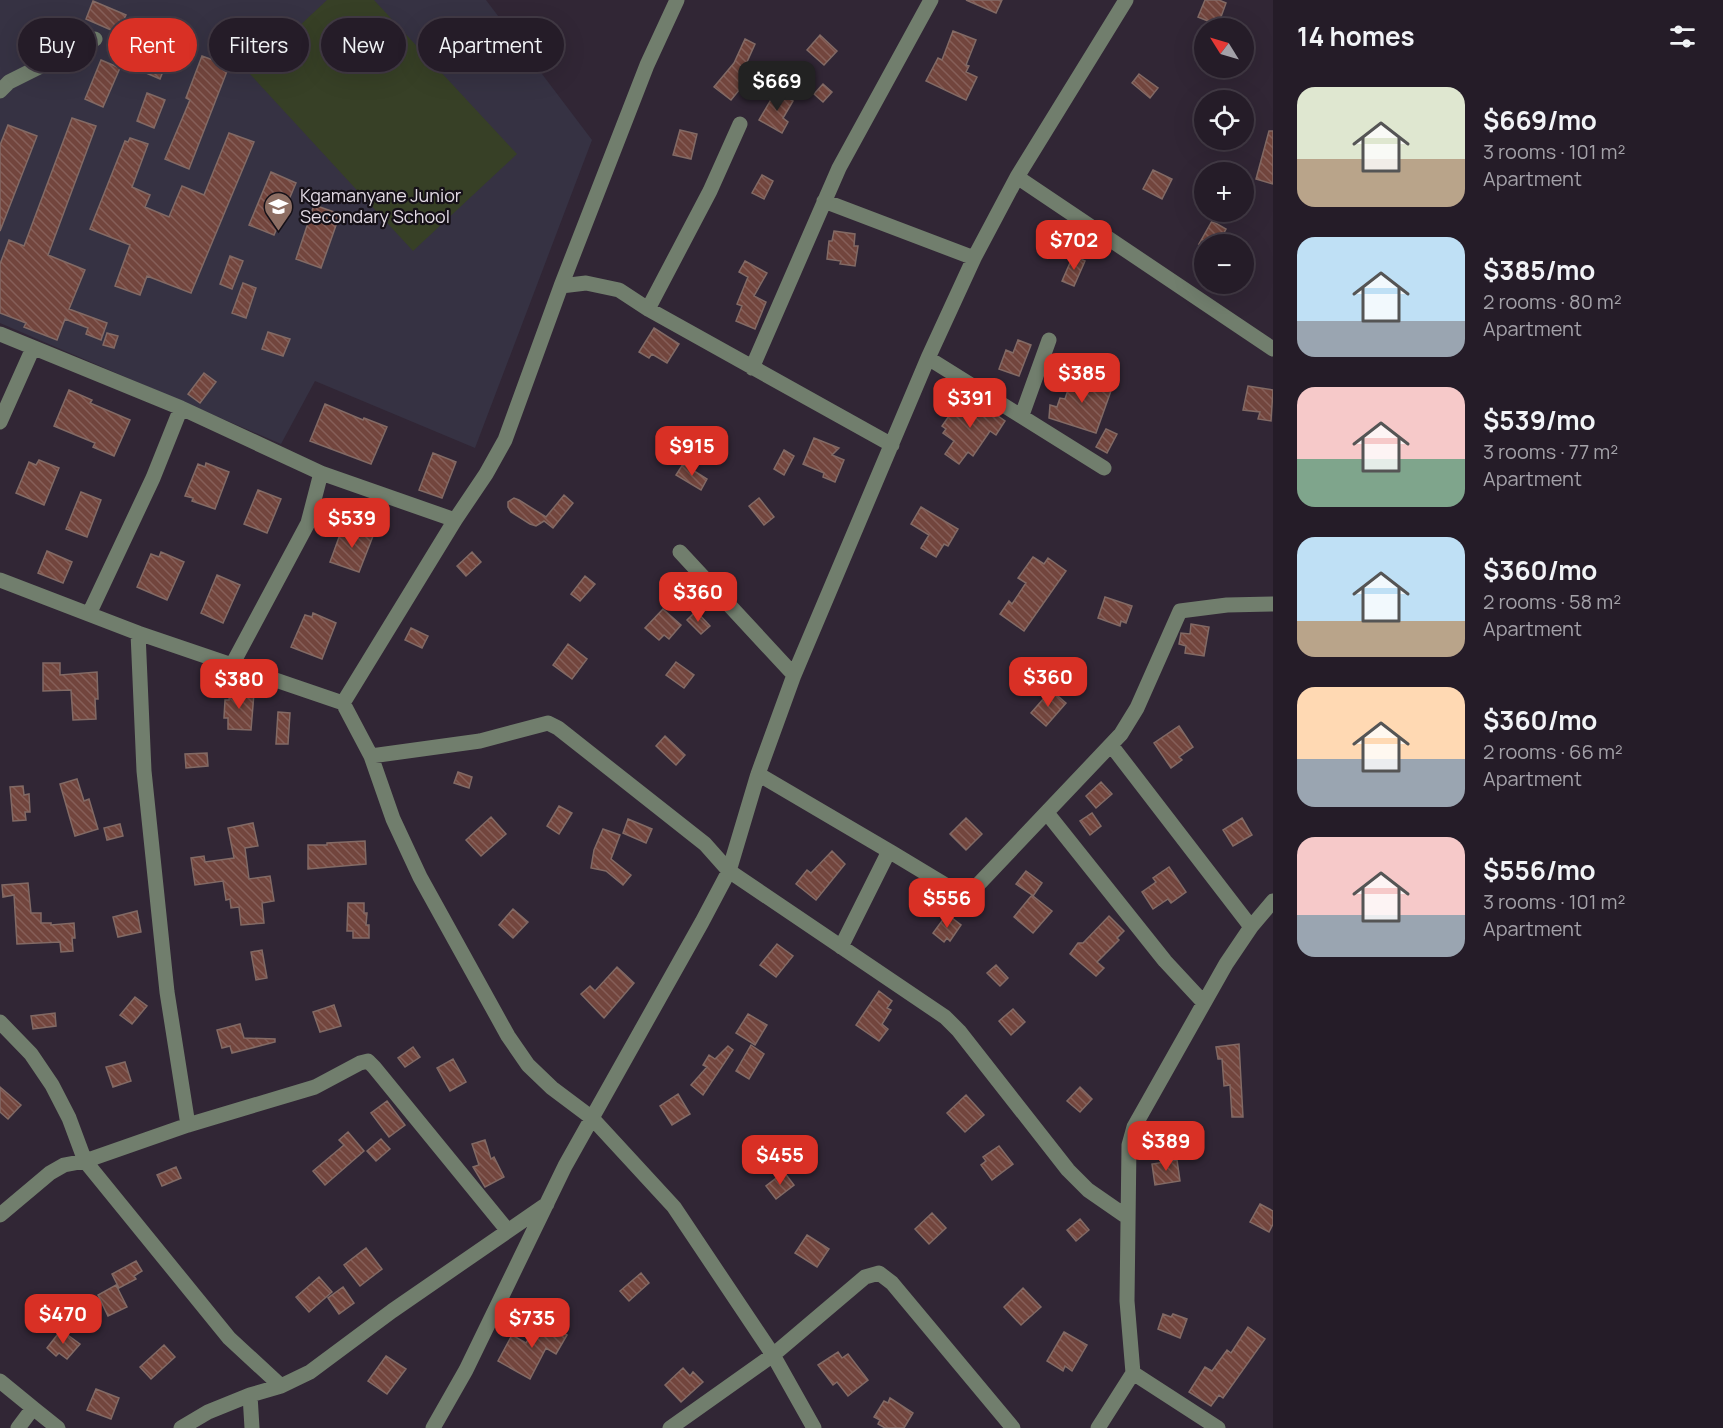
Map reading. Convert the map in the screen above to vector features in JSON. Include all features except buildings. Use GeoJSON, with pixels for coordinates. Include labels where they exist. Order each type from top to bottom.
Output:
{"type":"FeatureCollection","features":[{"type":"Feature","properties":{"kind":"street"},"geometry":{"type":"LineString","coordinates":[[342,703],[505,440],[561,286],[647,65],[677,0]]}},
{"type":"Feature","properties":{"kind":"street"},"geometry":{"type":"LineString","coordinates":[[753,368],[804,253],[824,201],[864,121],[931,0]]}},
{"type":"Feature","properties":{"kind":"street"},"geometry":{"type":"LineString","coordinates":[[436,1426],[485,1332],[565,1166],[729,871],[758,774],[794,675],[928,358],[974,258],[1017,177],[1126,0]]}},
{"type":"Feature","properties":{"kind":"street"},"geometry":{"type":"LineString","coordinates":[[0,91],[9,82],[29,72]]}},
{"type":"Feature","properties":{"kind":"street"},"geometry":{"type":"LineString","coordinates":[[648,309],[710,191],[740,124]]}},
{"type":"Feature","properties":{"kind":"street"},"geometry":{"type":"LineString","coordinates":[[1017,177],[1273,349]]}},
{"type":"Feature","properties":{"kind":"street"},"geometry":{"type":"LineString","coordinates":[[824,201],[974,258]]}},
{"type":"Feature","properties":{"kind":"street"},"geometry":{"type":"LineString","coordinates":[[561,286],[586,283],[619,290],[648,309],[892,445]]}},
{"type":"Feature","properties":{"kind":"street"},"geometry":{"type":"LineString","coordinates":[[0,334],[181,408],[321,472],[455,520]]}},
{"type":"Feature","properties":{"kind":"street"},"geometry":{"type":"LineString","coordinates":[[1022,415],[1049,340]]}},
{"type":"Feature","properties":{"kind":"street"},"geometry":{"type":"LineString","coordinates":[[0,422],[33,348]]}},
{"type":"Feature","properties":{"kind":"street"},"geometry":{"type":"LineString","coordinates":[[928,358],[1104,468]]}},
{"type":"Feature","properties":{"kind":"street"},"geometry":{"type":"LineString","coordinates":[[88,614],[153,477],[181,408]]}},
{"type":"Feature","properties":{"kind":"street"},"geometry":{"type":"LineString","coordinates":[[232,664],[308,523],[321,472]]}},
{"type":"Feature","properties":{"kind":"street"},"geometry":{"type":"LineString","coordinates":[[680,552],[794,675]]}},
{"type":"Feature","properties":{"kind":"street"},"geometry":{"type":"LineString","coordinates":[[0,580],[138,633],[342,703],[371,756],[393,819],[420,877],[508,1036],[528,1065],[552,1088],[592,1118],[674,1207],[773,1354],[813,1428]]}},
{"type":"Feature","properties":{"kind":"street"},"geometry":{"type":"LineString","coordinates":[[758,774],[957,892],[966,893],[973,890],[1126,728],[1180,611],[1227,605],[1273,604]]}},
{"type":"Feature","properties":{"kind":"street"},"geometry":{"type":"LineString","coordinates":[[138,633],[144,771],[167,992],[188,1125]]}},
{"type":"Feature","properties":{"kind":"street"},"geometry":{"type":"LineString","coordinates":[[371,756],[470,743],[548,723],[558,728],[705,844],[729,871],[945,1017],[959,1031],[1068,1170],[1089,1190],[1127,1217]]}},
{"type":"Feature","properties":{"kind":"street"},"geometry":{"type":"LineString","coordinates":[[1111,745],[1251,927]]}},
{"type":"Feature","properties":{"kind":"street"},"geometry":{"type":"LineString","coordinates":[[1047,813],[1165,961],[1204,1003]]}},
{"type":"Feature","properties":{"kind":"street"},"geometry":{"type":"LineString","coordinates":[[841,947],[889,851]]}},
{"type":"Feature","properties":{"kind":"street"},"geometry":{"type":"LineString","coordinates":[[1098,1428],[1133,1373],[1127,1301],[1127,1217],[1129,1145],[1134,1127],[1226,964],[1251,927],[1273,901]]}},
{"type":"Feature","properties":{"kind":"street"},"geometry":{"type":"LineString","coordinates":[[1,1025],[31,1054],[52,1085],[69,1118],[85,1161],[229,1338],[281,1386]]}},
{"type":"Feature","properties":{"kind":"street"},"geometry":{"type":"LineString","coordinates":[[0,1215],[50,1173],[64,1166],[85,1161],[188,1125],[315,1087],[360,1062],[368,1061],[508,1231]]}},
{"type":"Feature","properties":{"kind":"street"},"geometry":{"type":"LineString","coordinates":[[181,1428],[208,1412],[250,1395],[281,1386],[310,1372],[392,1311],[548,1203]]}},
{"type":"Feature","properties":{"kind":"street"},"geometry":{"type":"LineString","coordinates":[[670,1428],[773,1354],[865,1277],[879,1273],[892,1283],[1013,1428]]}},
{"type":"Feature","properties":{"kind":"street"},"geometry":{"type":"LineString","coordinates":[[1133,1373],[1218,1428]]}},
{"type":"Feature","properties":{"kind":"street"},"geometry":{"type":"LineString","coordinates":[[0,1381],[58,1428]]}},
{"type":"Feature","properties":{"kind":"street"},"geometry":{"type":"LineString","coordinates":[[250,1395],[252,1428]]}},
{"type":"Feature","properties":{"kind":"street"},"geometry":{"type":"LineString","coordinates":[[18,1428],[33,1408]]}},
{"type":"Feature","properties":{"kind":"shaded area","name":"Kgamanyane Junior Secondary School"},"geometry":{"type":"Polygon","coordinates":[[[0,0],[486,0],[500,18],[418,18],[418,72],[541,72],[592,140],[475,448],[315,381],[281,444],[0,323],[0,0]]]}},
{"type":"Feature","properties":{"kind":"green space"},"geometry":{"type":"Polygon","coordinates":[[[327,0],[374,0],[391,18],[321,18],[321,72],[406,72],[406,34],[418,47],[418,72],[441,72],[517,154],[413,251],[249,73],[309,72],[308,18],[327,0]]]}},
{"type":"Feature","properties":{"kind":"place","name":"Kgamanyane Junior Secondary School"},"geometry":{"type":"Point","coordinates":[279,232]}}]}
